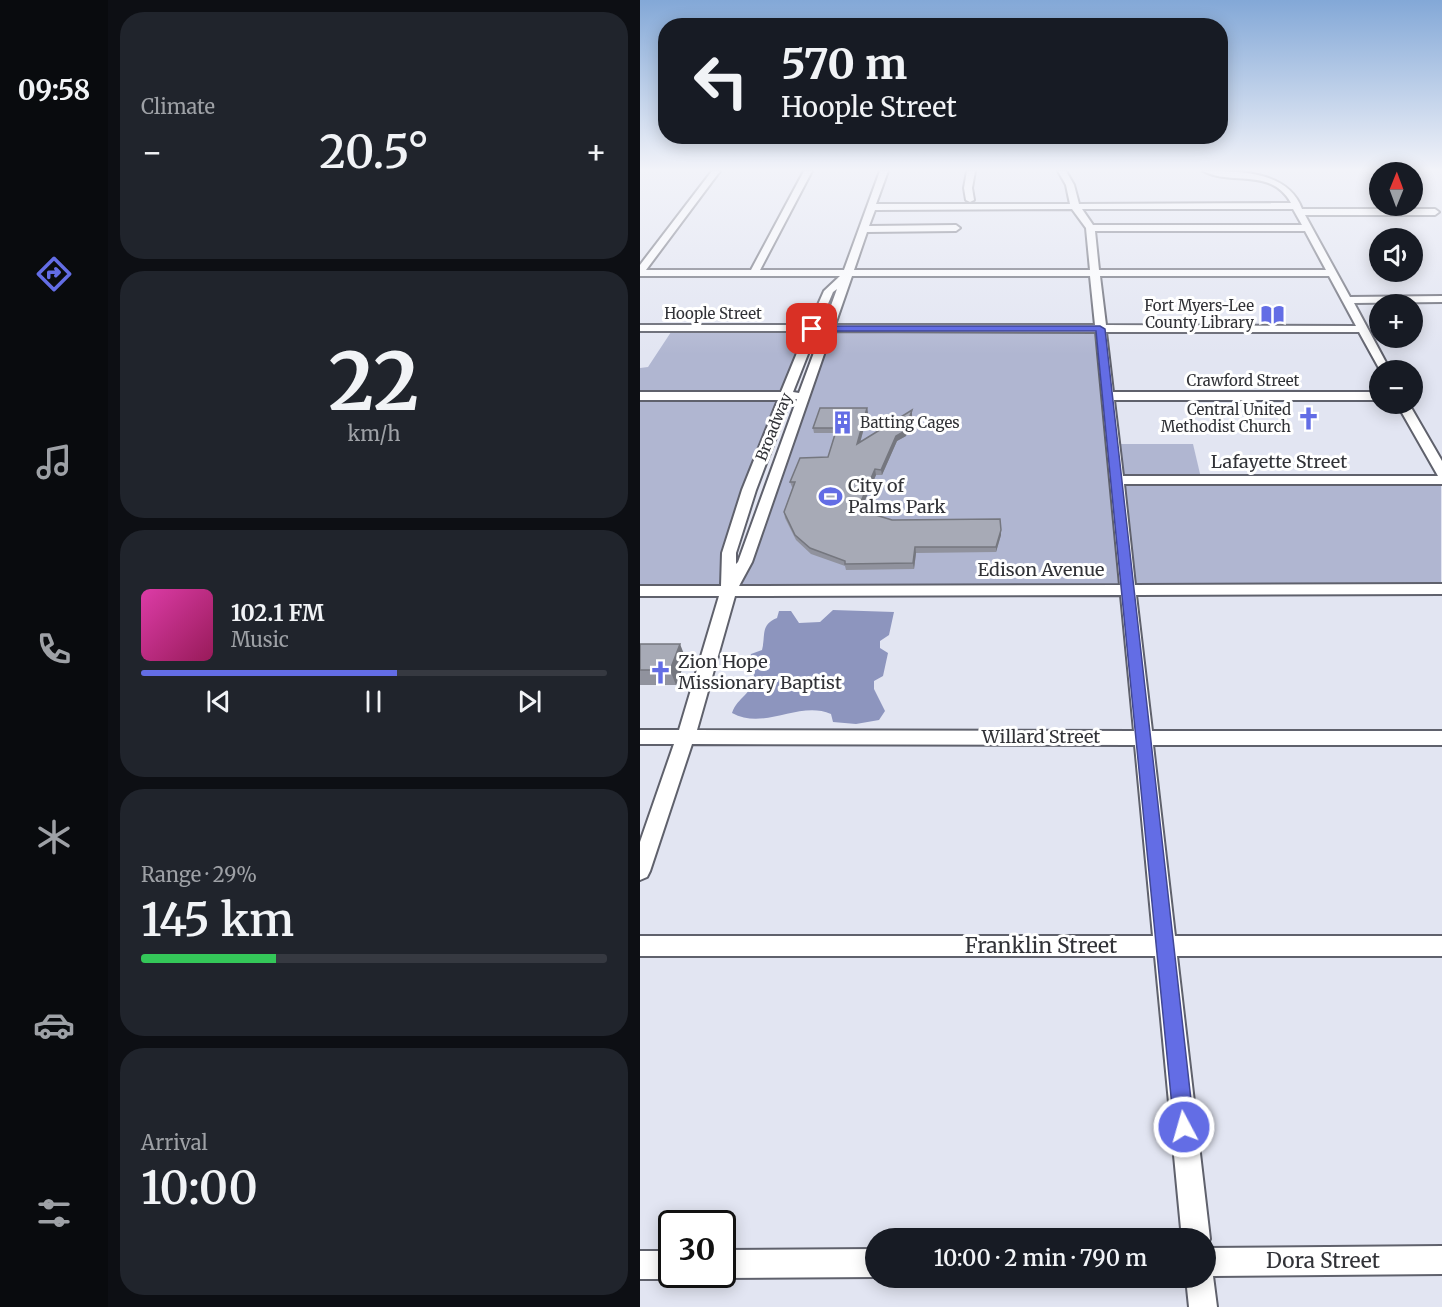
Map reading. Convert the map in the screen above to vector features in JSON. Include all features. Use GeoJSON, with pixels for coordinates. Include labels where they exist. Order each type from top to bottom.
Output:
{"type":"FeatureCollection","features":[{"type":"Feature","properties":{"kind":"street"},"geometry":{"type":"LineString","coordinates":[[640,273],[671,232]]}},
{"type":"Feature","properties":{"kind":"street"},"geometry":{"type":"LineString","coordinates":[[754,273],[776,232]]}},
{"type":"Feature","properties":{"kind":"street","name":"Broadway"},"geometry":{"type":"LineString","coordinates":[[640,871],[685,738],[728,592],[745,562],[864,232]]}},
{"type":"Feature","properties":{"kind":"street"},"geometry":{"type":"LineString","coordinates":[[1090,232],[1195,1228]]}},
{"type":"Feature","properties":{"kind":"street"},"geometry":{"type":"LineString","coordinates":[[1311,232],[1380,360]]}},
{"type":"Feature","properties":{"kind":"street"},"geometry":{"type":"LineString","coordinates":[[640,273],[1333,273]]}},
{"type":"Feature","properties":{"kind":"street","name":"Broadway"},"geometry":{"type":"LineString","coordinates":[[728,592],[729,553],[751,484],[829,291],[849,273]]}},
{"type":"Feature","properties":{"kind":"street"},"geometry":{"type":"LineString","coordinates":[[1347,300],[1441,299]]}},
{"type":"Feature","properties":{"kind":"street","name":"Hoople Street"},"geometry":{"type":"LineString","coordinates":[[640,328],[1363,329]]}},
{"type":"Feature","properties":{"kind":"street"},"geometry":{"type":"LineString","coordinates":[[640,396],[805,396]]}},
{"type":"Feature","properties":{"kind":"street","name":"Crawford Street"},"geometry":{"type":"LineString","coordinates":[[1107,396],[1369,396]]}},
{"type":"Feature","properties":{"kind":"street"},"geometry":{"type":"LineString","coordinates":[[1409,414],[1440,466]]}},
{"type":"Feature","properties":{"kind":"street","name":"Lafayette Street"},"geometry":{"type":"LineString","coordinates":[[1116,480],[1441,480]]}},
{"type":"Feature","properties":{"kind":"street","name":"Edison Avenue"},"geometry":{"type":"LineString","coordinates":[[640,591],[728,592],[922,588],[1441,589]]}},
{"type":"Feature","properties":{"kind":"street","name":"Willard Street"},"geometry":{"type":"LineString","coordinates":[[640,737],[1441,738]]}},
{"type":"Feature","properties":{"kind":"street","name":"Franklin Street"},"geometry":{"type":"LineString","coordinates":[[640,946],[1441,946]]}},
{"type":"Feature","properties":{"kind":"street","name":"Dora Street"},"geometry":{"type":"LineString","coordinates":[[1216,1262],[1441,1260]]}},
{"type":"Feature","properties":{"kind":"street"},"geometry":{"type":"LineString","coordinates":[[736,1264],[865,1263]]}},
{"type":"Feature","properties":{"kind":"street"},"geometry":{"type":"LineString","coordinates":[[640,1265],[658,1265]]}},
{"type":"Feature","properties":{"kind":"street"},"geometry":{"type":"LineString","coordinates":[[1201,1288],[1203,1307]]}},
{"type":"Feature","properties":{"kind":"shaded area"},"geometry":{"type":"Polygon","coordinates":[[[673,329],[809,330],[726,551],[724,590],[640,589],[640,368],[648,367],[673,329]]]}},
{"type":"Feature","properties":{"kind":"shaded area","name":"City of Palms Park"},"geometry":{"type":"Polygon","coordinates":[[[830,330],[1098,330],[1123,587],[732,589],[830,330]]]}},
{"type":"Feature","properties":{"kind":"shaded area"},"geometry":{"type":"Polygon","coordinates":[[[1115,444],[1193,444],[1201,478],[1118,478],[1115,444]]]}},
{"type":"Feature","properties":{"kind":"shaded area"},"geometry":{"type":"Polygon","coordinates":[[[1118,481],[1441,481],[1441,588],[1129,587],[1118,481]]]}},
{"type":"Feature","properties":{"kind":"shaded area"},"geometry":{"type":"Polygon","coordinates":[[[833,610],[894,612],[889,635],[880,641],[880,648],[888,653],[883,676],[874,681],[874,689],[885,711],[879,720],[856,724],[833,722],[831,714],[807,710],[757,719],[744,718],[732,713],[753,682],[754,675],[746,670],[751,654],[762,650],[766,627],[777,618],[779,611],[791,611],[799,623],[820,622],[833,610]]]}},
{"type":"Feature","properties":{"kind":"building","name":"City of Palms Park"},"geometry":{"type":"Polygon","coordinates":[[[820,408],[867,408],[857,444],[912,410],[905,431],[896,436],[881,470],[875,469],[859,506],[866,512],[892,520],[1000,519],[1001,530],[996,547],[915,547],[913,563],[845,564],[845,561],[810,548],[795,535],[784,512],[795,482],[790,482],[800,458],[828,457],[837,428],[813,428],[820,408]]]}},
{"type":"Feature","properties":{"kind":"building"},"geometry":{"type":"Polygon","coordinates":[[[640,644],[680,644],[670,670],[640,670],[640,644]]]}},
{"type":"Feature","properties":{"kind":"place","name":"Fort Myers-Lee County Library"},"geometry":{"type":"Point","coordinates":[1272,315]}},
{"type":"Feature","properties":{"kind":"place","name":"Central United Methodist Church"},"geometry":{"type":"Point","coordinates":[1309,419]}},
{"type":"Feature","properties":{"kind":"place","name":"Batting Cages"},"geometry":{"type":"Point","coordinates":[842,423]}},
{"type":"Feature","properties":{"kind":"place","name":"City of Palms Park"},"geometry":{"type":"Point","coordinates":[830,496]}},
{"type":"Feature","properties":{"kind":"place","name":"Zion Hope Missionary Baptist"},"geometry":{"type":"Point","coordinates":[660,672]}},
{"type":"Feature","properties":{"kind":"route"},"geometry":{"type":"LineString","coordinates":[[812,329],[1100,329],[1184,1127]]}}]}
